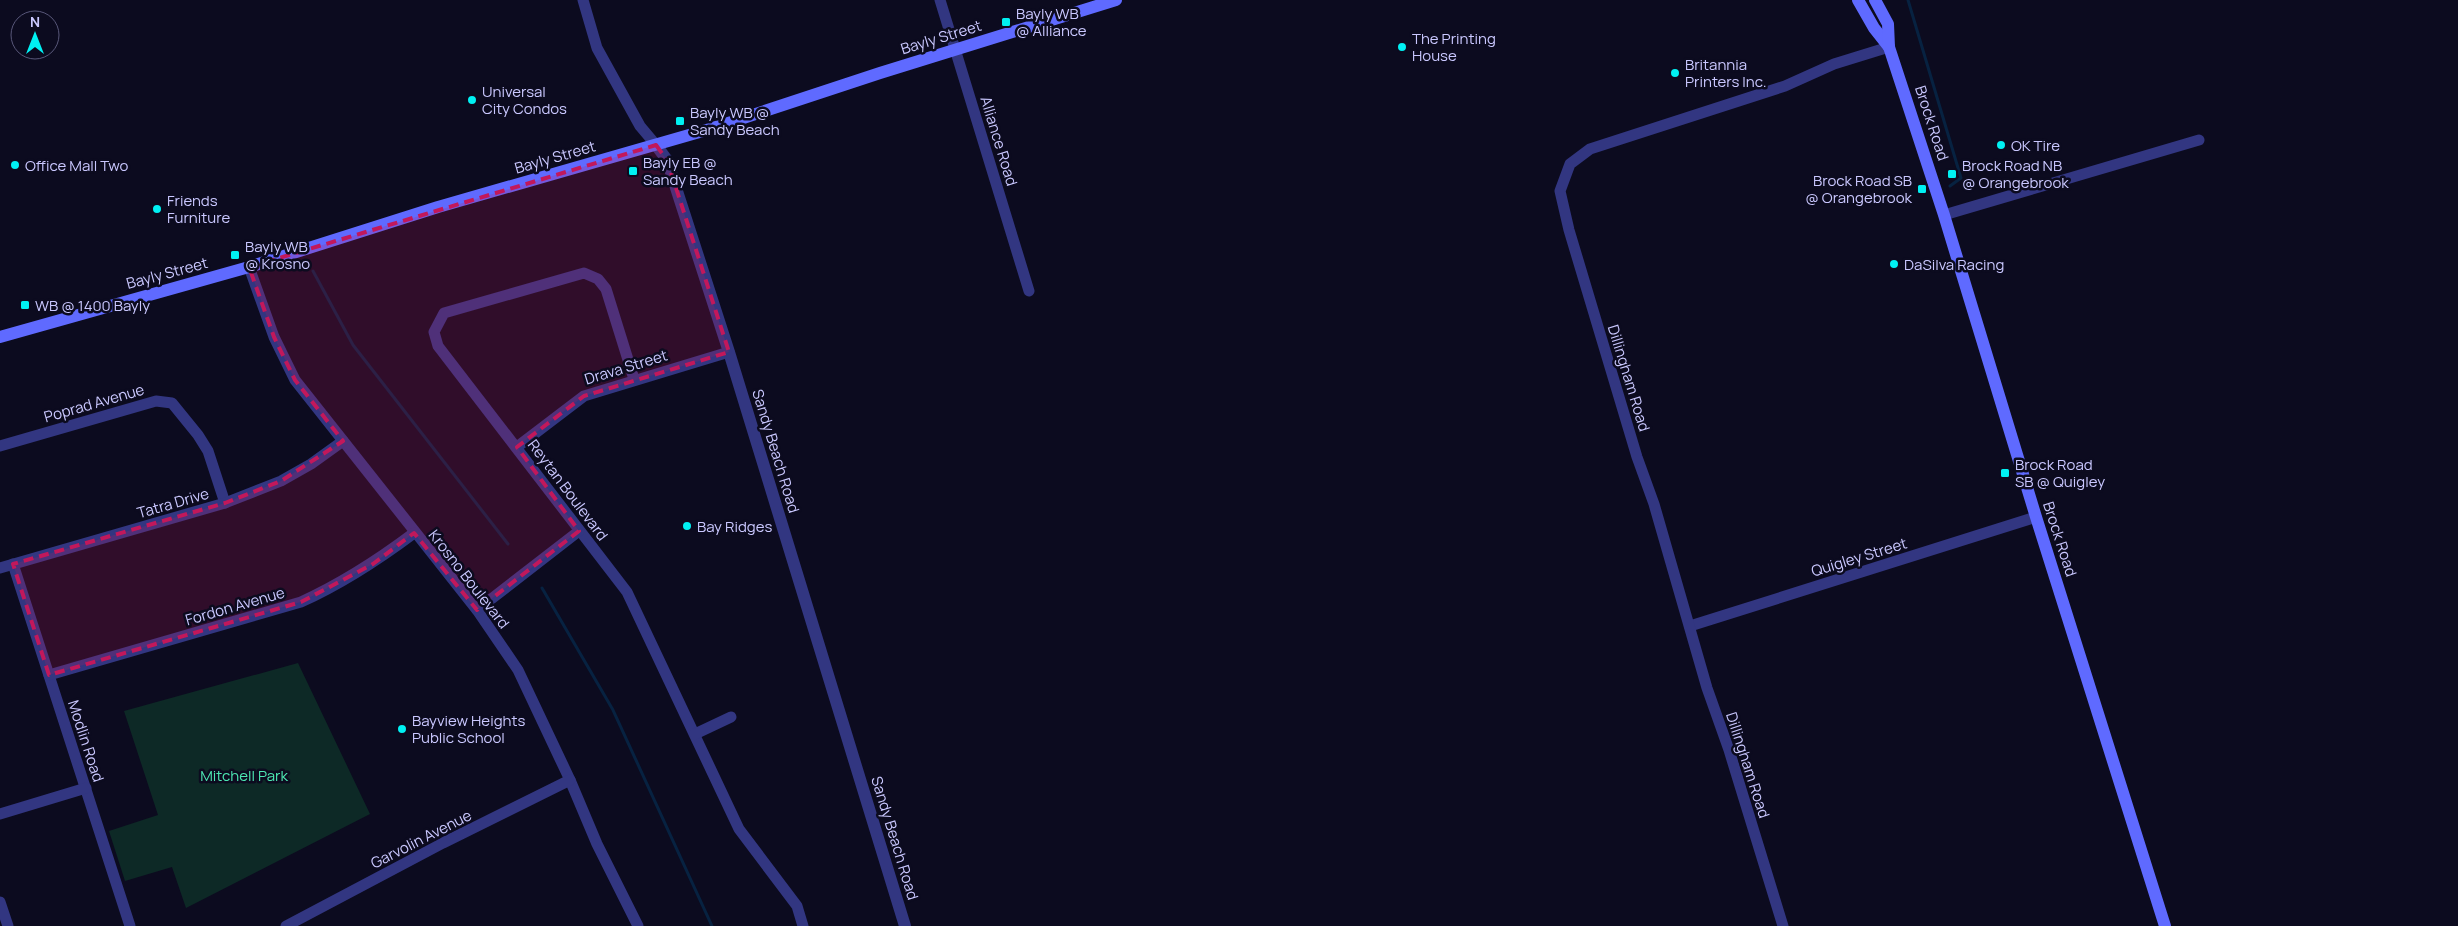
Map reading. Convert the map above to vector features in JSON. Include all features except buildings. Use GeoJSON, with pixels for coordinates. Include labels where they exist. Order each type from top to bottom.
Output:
{"type":"FeatureCollection","features":[{"type":"Feature","properties":{"kind":"main road","name":"Bayly Street"},"geometry":{"type":"LineString","coordinates":[[0,337],[249,267],[438,207],[656,145],[1116,0]]}},
{"type":"Feature","properties":{"kind":"main road","name":"Brock Road"},"geometry":{"type":"LineString","coordinates":[[1858,0],[1874,28],[1889,47]]}},
{"type":"Feature","properties":{"kind":"main road","name":"Brock Road"},"geometry":{"type":"LineString","coordinates":[[1875,0],[1888,24],[1889,47],[1944,215],[2036,517],[2165,926]]}},
{"type":"Feature","properties":{"kind":"street","name":"Sandy Beach Road"},"geometry":{"type":"LineString","coordinates":[[583,0],[598,48],[640,126],[667,160],[729,352],[905,926]]}},
{"type":"Feature","properties":{"kind":"street","name":"Alliance Road"},"geometry":{"type":"LineString","coordinates":[[940,0],[1029,291]]}},
{"type":"Feature","properties":{"kind":"street","name":"Dillingham Road"},"geometry":{"type":"LineString","coordinates":[[1783,926],[1729,750],[1707,688],[1690,626],[1568,230],[1560,190],[1570,164],[1590,150],[1785,86],[1834,64],[1889,47]]}},
{"type":"Feature","properties":{"kind":"street"},"geometry":{"type":"LineString","coordinates":[[1944,215],[2199,140]]}},
{"type":"Feature","properties":{"kind":"street","name":"Krosno Boulevard"},"geometry":{"type":"LineString","coordinates":[[249,267],[274,337],[295,380],[414,533],[477,610],[518,670],[638,926]]}},
{"type":"Feature","properties":{"kind":"street","name":"Reytan Boulevard"},"geometry":{"type":"LineString","coordinates":[[634,380],[606,289],[598,279],[584,274],[444,313],[434,332],[438,346],[627,592],[739,830],[797,906],[803,926]]}},
{"type":"Feature","properties":{"kind":"street","name":"Drava Street"},"geometry":{"type":"LineString","coordinates":[[517,447],[584,396],[729,352]]}},
{"type":"Feature","properties":{"kind":"street","name":"Poprad Avenue"},"geometry":{"type":"LineString","coordinates":[[0,446],[156,401],[172,403],[198,435],[208,451],[225,503]]}},
{"type":"Feature","properties":{"kind":"street","name":"Tatra Drive"},"geometry":{"type":"LineString","coordinates":[[0,568],[225,503],[281,481],[311,464],[343,441]]}},
{"type":"Feature","properties":{"kind":"street","name":"Quigley Street"},"geometry":{"type":"LineString","coordinates":[[1690,626],[2036,517]]}},
{"type":"Feature","properties":{"kind":"street"},"geometry":{"type":"LineString","coordinates":[[477,610],[579,531]]}},
{"type":"Feature","properties":{"kind":"street","name":"Fordon Avenue"},"geometry":{"type":"LineString","coordinates":[[49,675],[301,602],[335,587],[373,564],[414,533]]}},
{"type":"Feature","properties":{"kind":"street","name":"Modlin Road"},"geometry":{"type":"LineString","coordinates":[[13,564],[130,926]]}},
{"type":"Feature","properties":{"kind":"street"},"geometry":{"type":"LineString","coordinates":[[695,734],[731,717]]}},
{"type":"Feature","properties":{"kind":"street","name":"Garvolin Avenue"},"geometry":{"type":"LineString","coordinates":[[286,926],[443,843],[570,780]]}},
{"type":"Feature","properties":{"kind":"street"},"geometry":{"type":"LineString","coordinates":[[0,814],[86,788]]}},
{"type":"Feature","properties":{"kind":"street"},"geometry":{"type":"LineString","coordinates":[[0,902],[8,926]]}},
{"type":"Feature","properties":{"kind":"highlighted area"},"geometry":{"type":"Polygon","coordinates":[[[656,145],[667,160],[729,352],[584,396],[517,447],[579,531],[477,610],[414,533],[373,564],[301,602],[49,675],[13,564],[225,503],[281,481],[343,441],[295,380],[274,337],[249,267],[656,145]]]}},
{"type":"Feature","properties":{"kind":"green space","name":"Mitchell Park"},"geometry":{"type":"Polygon","coordinates":[[[298,663],[370,814],[186,908],[172,867],[125,881],[109,831],[158,815],[124,711],[298,663]]]}},
{"type":"Feature","properties":{"kind":"waterway"},"geometry":{"type":"LineString","coordinates":[[1908,0],[1961,178],[1950,186]]}},
{"type":"Feature","properties":{"kind":"waterway"},"geometry":{"type":"LineString","coordinates":[[313,271],[353,345],[508,544]]}},
{"type":"Feature","properties":{"kind":"waterway"},"geometry":{"type":"LineString","coordinates":[[542,588],[613,710],[712,926]]}},
{"type":"Feature","properties":{"kind":"place","name":"Bayly WB @ Alliance"},"geometry":{"type":"Point","coordinates":[1006,22]}},
{"type":"Feature","properties":{"kind":"place","name":"The Printing House"},"geometry":{"type":"Point","coordinates":[1402,47]}},
{"type":"Feature","properties":{"kind":"place","name":"Britannia Printers Inc."},"geometry":{"type":"Point","coordinates":[1675,73]}},
{"type":"Feature","properties":{"kind":"place","name":"Universal City Condos"},"geometry":{"type":"Point","coordinates":[472,100]}},
{"type":"Feature","properties":{"kind":"place","name":"Bayly WB @ Sandy Beach"},"geometry":{"type":"Point","coordinates":[680,121]}},
{"type":"Feature","properties":{"kind":"place","name":"OK Tire"},"geometry":{"type":"Point","coordinates":[2001,145]}},
{"type":"Feature","properties":{"kind":"place","name":"Office Mall Two"},"geometry":{"type":"Point","coordinates":[15,165]}},
{"type":"Feature","properties":{"kind":"place","name":"Bayly EB @ Sandy Beach"},"geometry":{"type":"Point","coordinates":[633,171]}},
{"type":"Feature","properties":{"kind":"place","name":"Brock Road NB @ Orangebrook"},"geometry":{"type":"Point","coordinates":[1952,174]}},
{"type":"Feature","properties":{"kind":"place","name":"Brock Road SB @ Orangebrook"},"geometry":{"type":"Point","coordinates":[1922,189]}},
{"type":"Feature","properties":{"kind":"place","name":"Friends Furniture"},"geometry":{"type":"Point","coordinates":[157,209]}},
{"type":"Feature","properties":{"kind":"place","name":"Bayly WB @ Krosno"},"geometry":{"type":"Point","coordinates":[235,255]}},
{"type":"Feature","properties":{"kind":"place","name":"DaSilva Racing"},"geometry":{"type":"Point","coordinates":[1894,264]}},
{"type":"Feature","properties":{"kind":"place","name":"WB @ 1400 Bayly"},"geometry":{"type":"Point","coordinates":[25,305]}},
{"type":"Feature","properties":{"kind":"place","name":"Brock Road SB @ Quigley"},"geometry":{"type":"Point","coordinates":[2005,473]}},
{"type":"Feature","properties":{"kind":"place","name":"Bay Ridges"},"geometry":{"type":"Point","coordinates":[687,526]}},
{"type":"Feature","properties":{"kind":"place","name":"Bayview Heights Public School"},"geometry":{"type":"Point","coordinates":[402,729]}}]}
